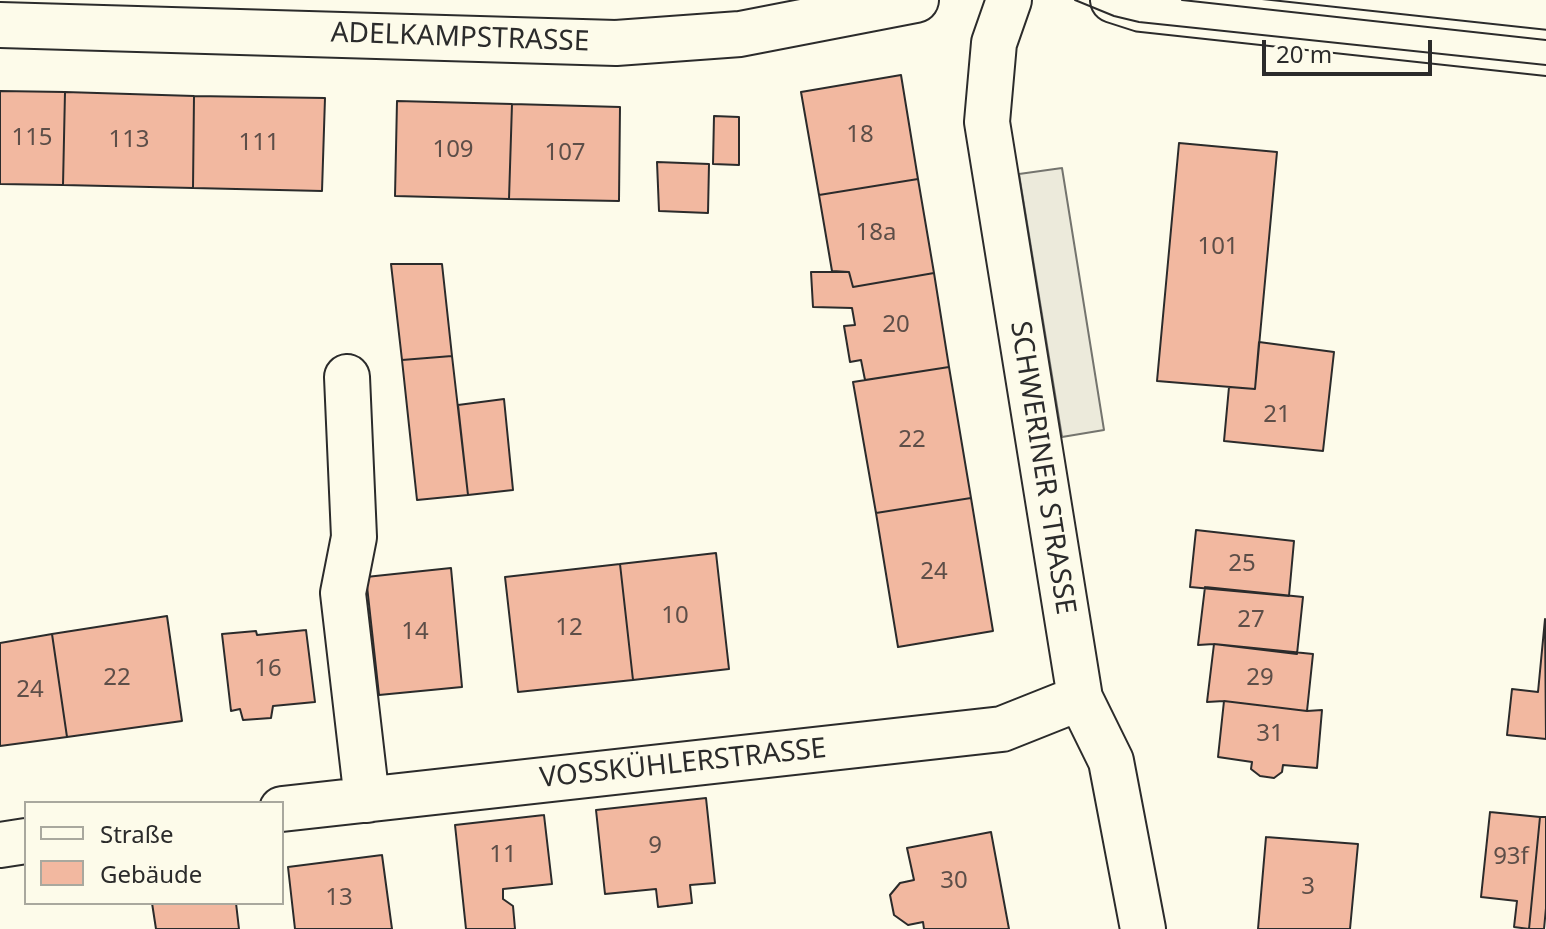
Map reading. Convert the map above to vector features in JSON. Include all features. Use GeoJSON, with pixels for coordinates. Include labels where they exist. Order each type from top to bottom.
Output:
{"type":"FeatureCollection","features":[{"type":"Feature","properties":{"kind":"street","name":"ADELKAMPSTRASSE"},"geometry":{"type":"LineString","coordinates":[[0,25],[616,43],[740,34],[916,0]]}},
{"type":"Feature","properties":{"kind":"street","name":"SCHWERINER STRASSE"},"geometry":{"type":"LineString","coordinates":[[1009,0],[994,43],[987,122],[1080,698],[1111,761],[1143,929]]}},
{"type":"Feature","properties":{"kind":"street"},"geometry":{"type":"LineString","coordinates":[[1113,0],[1155,11],[1546,53]]}},
{"type":"Feature","properties":{"kind":"street"},"geometry":{"type":"LineString","coordinates":[[347,377],[354,537],[343,593],[367,800]]}},
{"type":"Feature","properties":{"kind":"street","name":"VOSSKÜHLERSTRASSE"},"geometry":{"type":"LineString","coordinates":[[284,809],[1002,729],[1080,698]]}},
{"type":"Feature","properties":{"kind":"street"},"geometry":{"type":"LineString","coordinates":[[0,845],[24,841]]}},
{"type":"Feature","properties":{"kind":"shaded area"},"geometry":{"type":"Polygon","coordinates":[[[1062,168],[1104,430],[1062,437],[1019,174],[1062,168]]]}},
{"type":"Feature","properties":{"kind":"building"},"geometry":{"type":"Polygon","coordinates":[[[901,75],[918,179],[819,195],[801,92],[901,75]]]}},
{"type":"Feature","properties":{"kind":"building"},"geometry":{"type":"Polygon","coordinates":[[[0,91],[65,92],[63,185],[0,184],[0,91]]]}},
{"type":"Feature","properties":{"kind":"building"},"geometry":{"type":"Polygon","coordinates":[[[65,92],[194,96],[193,188],[63,185],[65,92]]]}},
{"type":"Feature","properties":{"kind":"building"},"geometry":{"type":"Polygon","coordinates":[[[194,96],[325,98],[322,191],[193,188],[194,96]]]}},
{"type":"Feature","properties":{"kind":"building"},"geometry":{"type":"Polygon","coordinates":[[[397,101],[512,104],[509,199],[395,196],[397,101]]]}},
{"type":"Feature","properties":{"kind":"building"},"geometry":{"type":"Polygon","coordinates":[[[512,104],[620,107],[619,201],[509,199],[512,104]]]}},
{"type":"Feature","properties":{"kind":"building"},"geometry":{"type":"Polygon","coordinates":[[[714,116],[739,117],[739,165],[713,164],[714,116]]]}},
{"type":"Feature","properties":{"kind":"building"},"geometry":{"type":"Polygon","coordinates":[[[1179,143],[1277,152],[1255,389],[1157,381],[1179,143]]]}},
{"type":"Feature","properties":{"kind":"building"},"geometry":{"type":"Polygon","coordinates":[[[657,162],[709,164],[708,213],[659,211],[657,162]]]}},
{"type":"Feature","properties":{"kind":"building"},"geometry":{"type":"Polygon","coordinates":[[[918,179],[934,273],[853,287],[849,272],[832,271],[819,195],[918,179]]]}},
{"type":"Feature","properties":{"kind":"building"},"geometry":{"type":"Polygon","coordinates":[[[391,264],[442,264],[452,356],[402,360],[391,264]]]}},
{"type":"Feature","properties":{"kind":"building"},"geometry":{"type":"Polygon","coordinates":[[[811,272],[849,272],[853,287],[934,273],[949,367],[865,380],[861,360],[850,362],[844,326],[855,325],[852,308],[813,307],[811,272]]]}},
{"type":"Feature","properties":{"kind":"building"},"geometry":{"type":"Polygon","coordinates":[[[1259,342],[1334,352],[1323,451],[1224,441],[1229,387],[1255,389],[1259,342]]]}},
{"type":"Feature","properties":{"kind":"building"},"geometry":{"type":"Polygon","coordinates":[[[452,356],[468,495],[417,500],[402,360],[452,356]]]}},
{"type":"Feature","properties":{"kind":"building"},"geometry":{"type":"Polygon","coordinates":[[[949,367],[971,498],[876,513],[853,382],[949,367]]]}},
{"type":"Feature","properties":{"kind":"building"},"geometry":{"type":"Polygon","coordinates":[[[504,399],[513,490],[468,495],[458,405],[504,399]]]}},
{"type":"Feature","properties":{"kind":"building"},"geometry":{"type":"Polygon","coordinates":[[[971,498],[993,631],[898,647],[876,513],[971,498]]]}},
{"type":"Feature","properties":{"kind":"building"},"geometry":{"type":"Polygon","coordinates":[[[1196,530],[1294,541],[1289,596],[1190,587],[1196,530]]]}},
{"type":"Feature","properties":{"kind":"building"},"geometry":{"type":"Polygon","coordinates":[[[716,553],[729,669],[633,680],[620,564],[716,553]]]}},
{"type":"Feature","properties":{"kind":"building"},"geometry":{"type":"Polygon","coordinates":[[[620,564],[633,680],[518,692],[505,577],[620,564]]]}},
{"type":"Feature","properties":{"kind":"building"},"geometry":{"type":"Polygon","coordinates":[[[451,568],[462,687],[379,695],[366,577],[451,568]]]}},
{"type":"Feature","properties":{"kind":"building"},"geometry":{"type":"Polygon","coordinates":[[[1205,587],[1303,597],[1297,654],[1214,644],[1198,645],[1205,587]]]}},
{"type":"Feature","properties":{"kind":"building"},"geometry":{"type":"Polygon","coordinates":[[[167,616],[182,721],[67,737],[52,634],[167,616]]]}},
{"type":"Feature","properties":{"kind":"building"},"geometry":{"type":"Polygon","coordinates":[[[1545,619],[1546,739],[1507,735],[1512,689],[1538,692],[1545,619]]]}},
{"type":"Feature","properties":{"kind":"building"},"geometry":{"type":"Polygon","coordinates":[[[306,630],[315,702],[273,706],[271,718],[243,720],[240,709],[231,711],[222,634],[256,631],[257,635],[306,630]]]}},
{"type":"Feature","properties":{"kind":"building"},"geometry":{"type":"Polygon","coordinates":[[[52,634],[67,737],[0,746],[0,643],[52,634]]]}},
{"type":"Feature","properties":{"kind":"building"},"geometry":{"type":"Polygon","coordinates":[[[1214,644],[1313,654],[1307,711],[1224,701],[1207,702],[1214,644]]]}},
{"type":"Feature","properties":{"kind":"building"},"geometry":{"type":"Polygon","coordinates":[[[1224,701],[1322,710],[1317,768],[1283,765],[1282,772],[1274,778],[1260,776],[1251,769],[1252,762],[1218,757],[1224,701]]]}},
{"type":"Feature","properties":{"kind":"building"},"geometry":{"type":"Polygon","coordinates":[[[706,798],[715,883],[690,885],[692,903],[658,907],[656,889],[605,894],[596,810],[706,798]]]}},
{"type":"Feature","properties":{"kind":"building"},"geometry":{"type":"Polygon","coordinates":[[[1490,812],[1540,817],[1529,929],[1514,927],[1517,901],[1481,897],[1490,812]]]}},
{"type":"Feature","properties":{"kind":"building"},"geometry":{"type":"Polygon","coordinates":[[[544,815],[552,884],[503,889],[503,899],[513,906],[515,929],[466,929],[455,825],[544,815]]]}},
{"type":"Feature","properties":{"kind":"building"},"geometry":{"type":"Polygon","coordinates":[[[1540,817],[1546,817],[1544,929],[1529,929],[1540,817]]]}},
{"type":"Feature","properties":{"kind":"building"},"geometry":{"type":"Polygon","coordinates":[[[991,832],[1009,929],[924,929],[923,922],[908,925],[894,915],[890,895],[900,883],[914,880],[907,848],[991,832]]]}},
{"type":"Feature","properties":{"kind":"building"},"geometry":{"type":"Polygon","coordinates":[[[1266,837],[1358,844],[1350,929],[1258,929],[1266,837]]]}},
{"type":"Feature","properties":{"kind":"building"},"geometry":{"type":"Polygon","coordinates":[[[382,855],[392,929],[295,929],[288,867],[382,855]]]}},
{"type":"Feature","properties":{"kind":"building"},"geometry":{"type":"Polygon","coordinates":[[[152,905],[236,905],[239,929],[156,929],[152,905]]]}},
{"type":"Feature","properties":{"kind":"tram line"},"geometry":{"type":"LineString","coordinates":[[1075,0],[1114,16],[1139,22],[1546,65]]}},
{"type":"Feature","properties":{"kind":"tram line"},"geometry":{"type":"LineString","coordinates":[[1182,0],[1546,40]]}}]}
